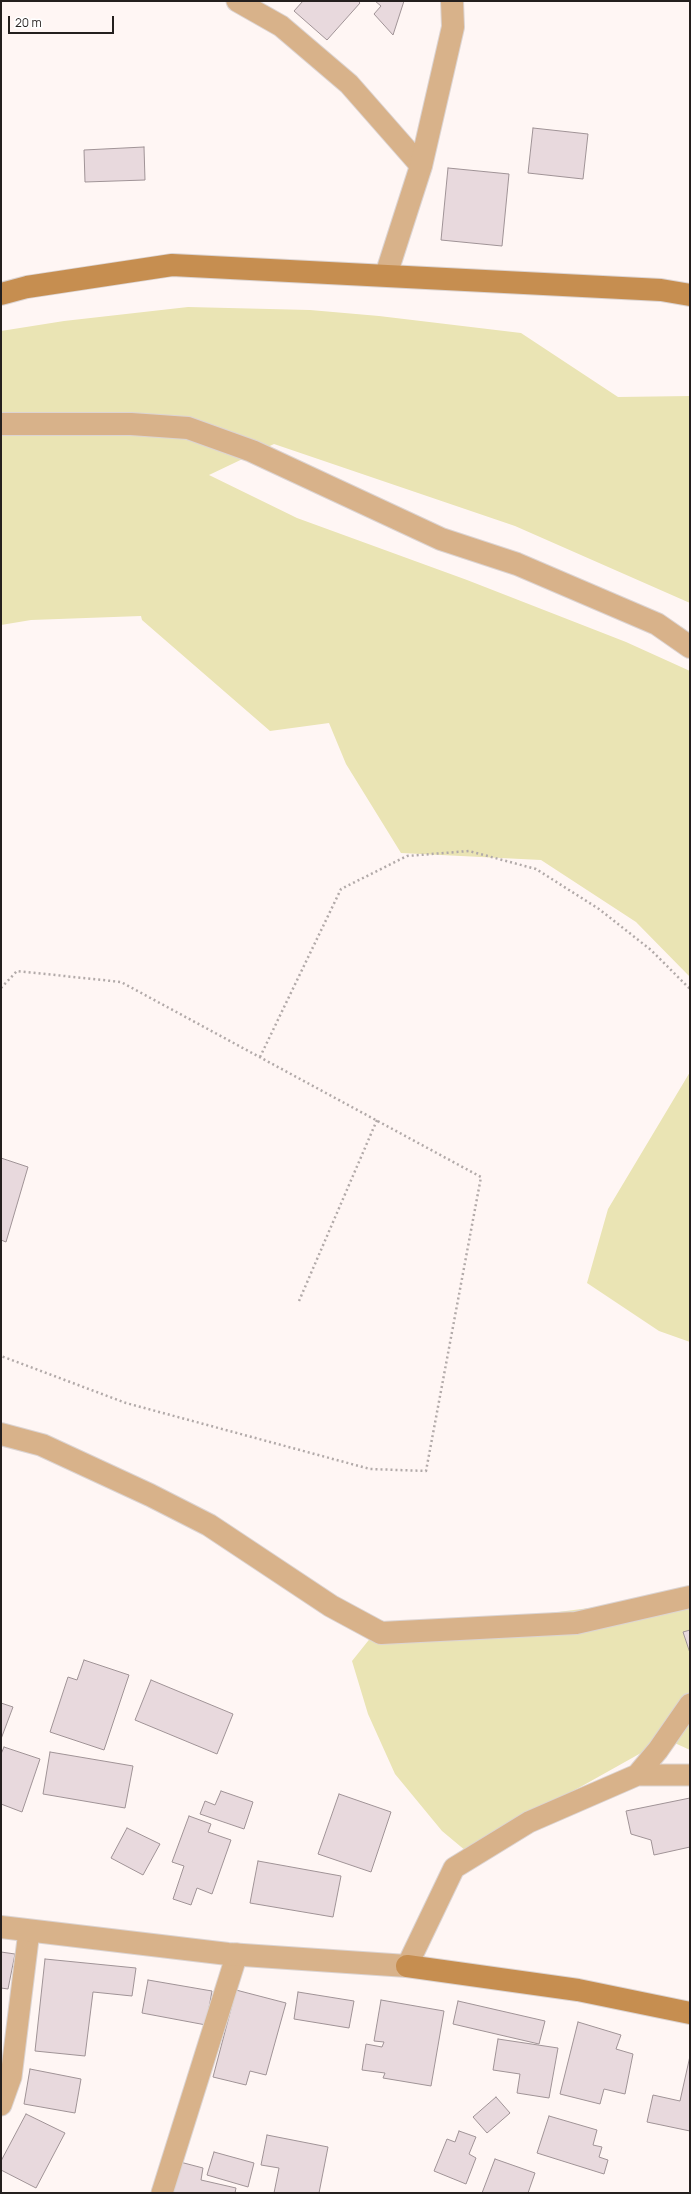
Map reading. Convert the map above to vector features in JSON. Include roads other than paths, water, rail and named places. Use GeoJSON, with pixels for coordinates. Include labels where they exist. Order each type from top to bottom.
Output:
{"type":"FeatureCollection","features":[{"type":"Feature","properties":{"kind":"street"},"geometry":{"type":"LineString","coordinates":[[386,275],[421,166],[453,27],[452,1]]}},
{"type":"Feature","properties":{"kind":"street"},"geometry":{"type":"LineString","coordinates":[[1,294],[27,287],[172,265],[661,290],[690,295]]}},
{"type":"Feature","properties":{"kind":"street"},"geometry":{"type":"LineString","coordinates":[[1,424],[131,424],[188,428],[252,451],[441,539],[517,564],[657,624],[690,647]]}},
{"type":"Feature","properties":{"kind":"street"},"geometry":{"type":"LineString","coordinates":[[1,1434],[42,1445],[150,1494],[196,1518],[331,1606],[381,1633],[576,1623],[690,1597]]}},
{"type":"Feature","properties":{"kind":"street"},"geometry":{"type":"LineString","coordinates":[[1,1927],[237,1954],[407,1966],[578,1990],[690,2013]]}},
{"type":"Feature","properties":{"kind":"lane"},"geometry":{"type":"LineString","coordinates":[[237,1],[281,26],[349,84],[421,166]]}},
{"type":"Feature","properties":{"kind":"lane"},"geometry":{"type":"LineString","coordinates":[[637,1775],[658,1750],[690,1704]]}},
{"type":"Feature","properties":{"kind":"lane"},"geometry":{"type":"LineString","coordinates":[[407,1966],[454,1868],[529,1822],[637,1775],[690,1774]]}},
{"type":"Feature","properties":{"kind":"lane"},"geometry":{"type":"LineString","coordinates":[[1,2105],[11,2077],[29,1931]]}},
{"type":"Feature","properties":{"kind":"lane"},"geometry":{"type":"LineString","coordinates":[[162,2193],[237,1954]]}}]}
